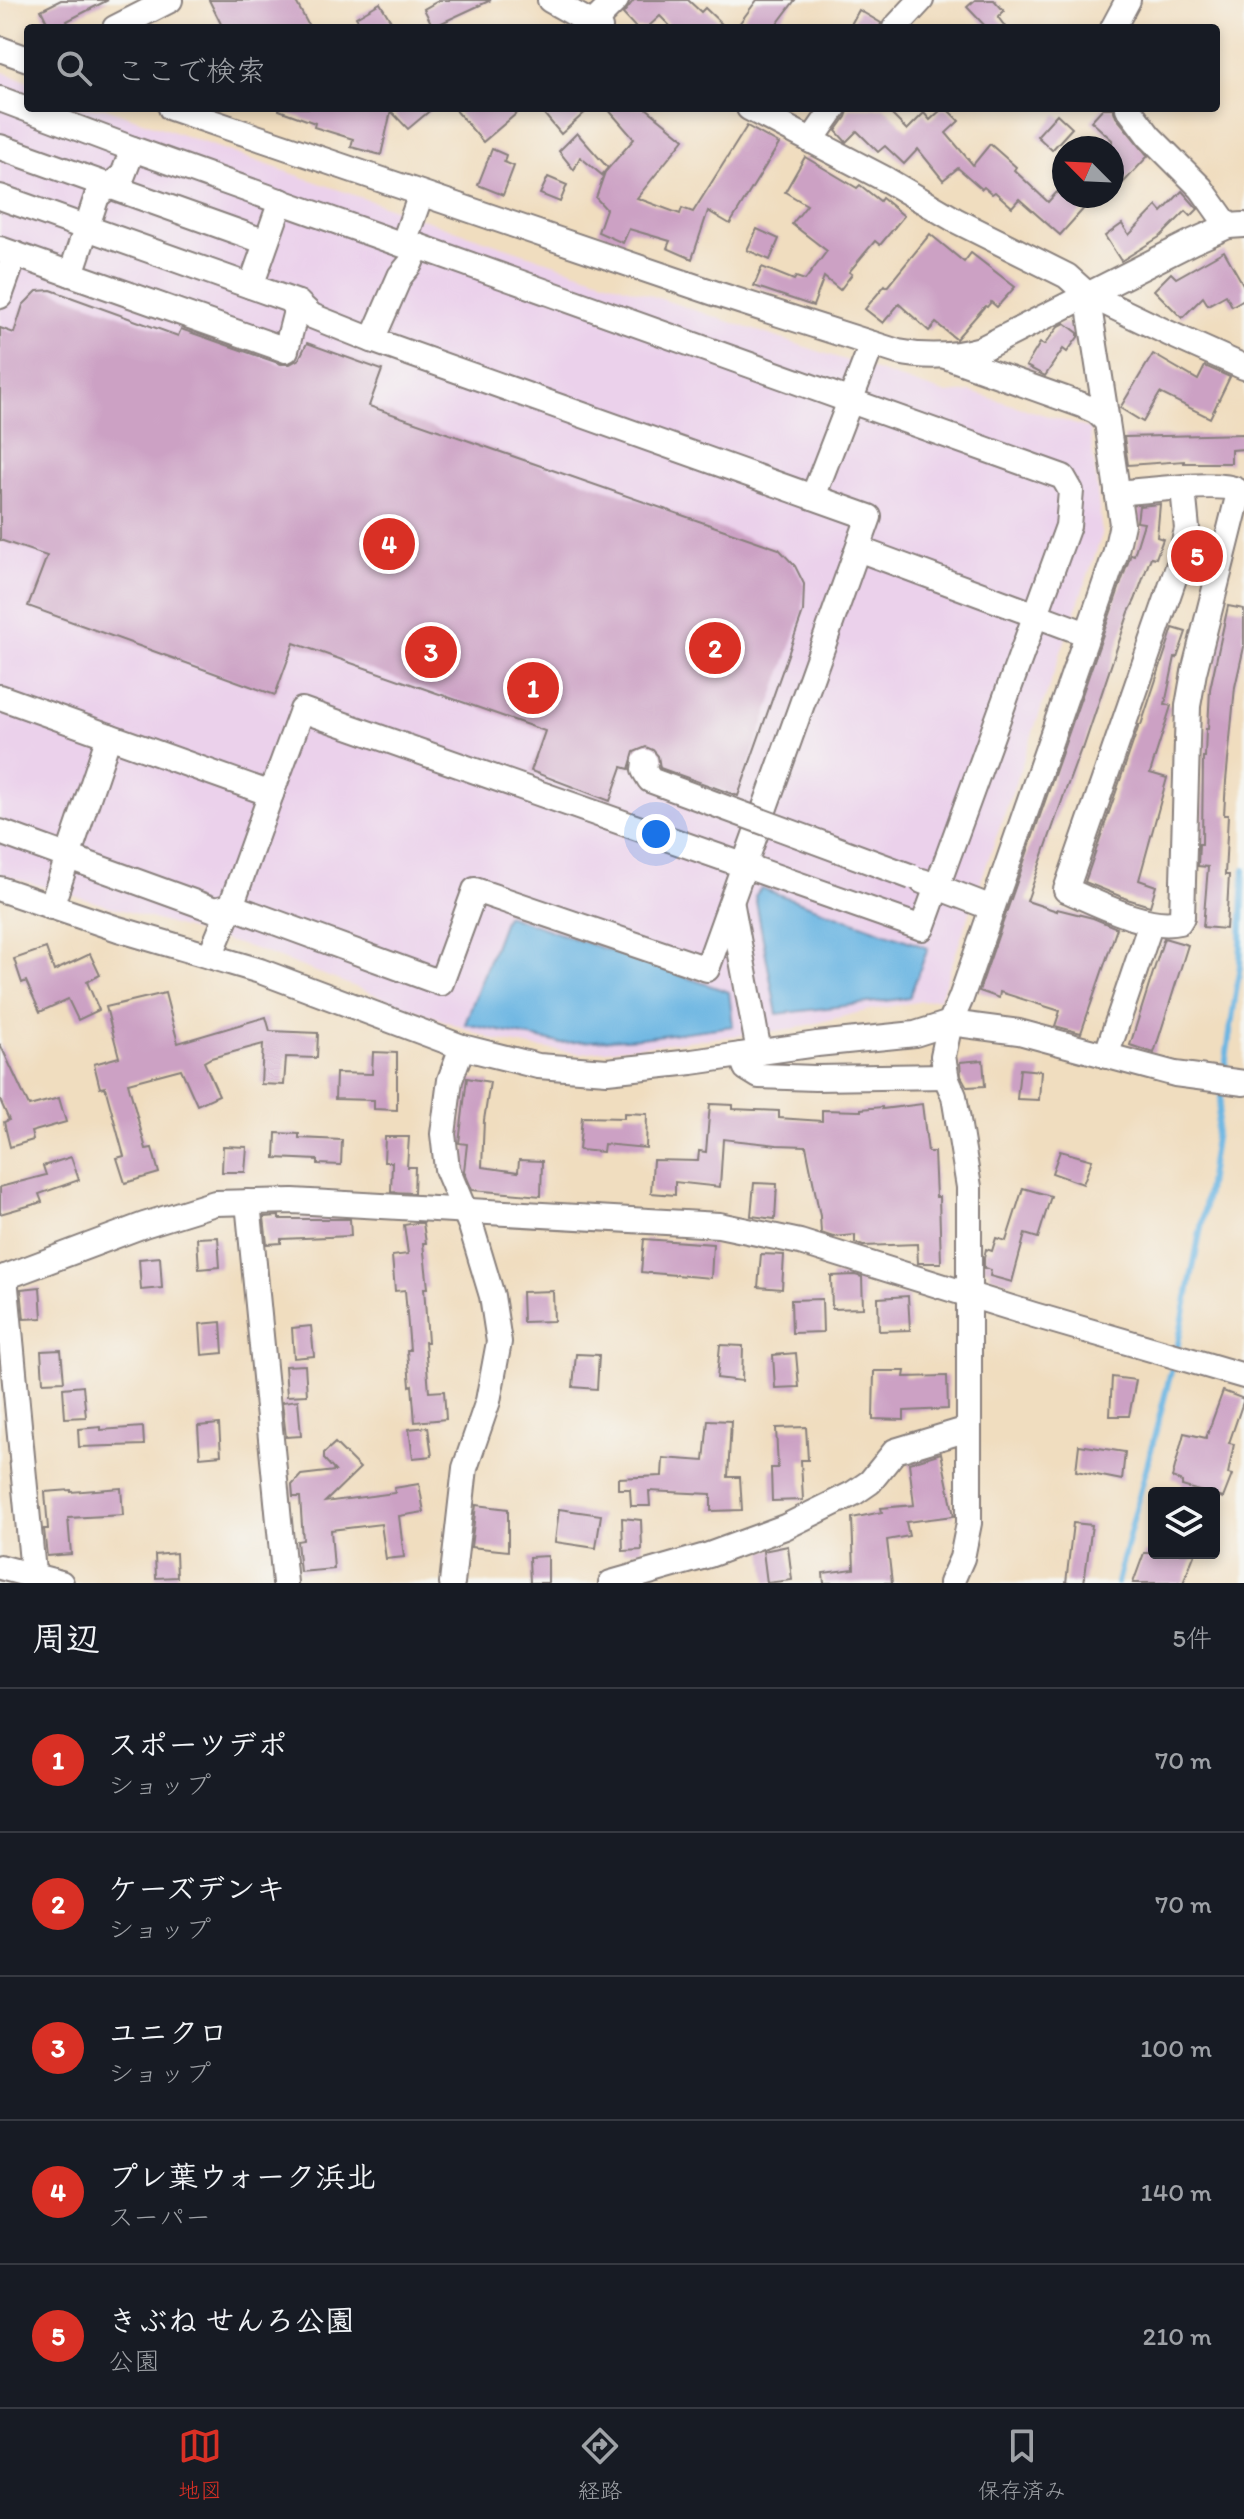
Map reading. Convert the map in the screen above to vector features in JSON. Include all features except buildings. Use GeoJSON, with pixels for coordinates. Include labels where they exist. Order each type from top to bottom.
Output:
{"type":"FeatureCollection","features":[{"type":"Feature","properties":{"kind":"street"},"geometry":{"type":"LineString","coordinates":[[123,24],[170,0]]}},
{"type":"Feature","properties":{"kind":"street"},"geometry":{"type":"LineString","coordinates":[[550,0],[592,24]]}},
{"type":"Feature","properties":{"kind":"street"},"geometry":{"type":"LineString","coordinates":[[598,24],[616,0]]}},
{"type":"Feature","properties":{"kind":"street"},"geometry":{"type":"LineString","coordinates":[[899,24],[921,0]]}},
{"type":"Feature","properties":{"kind":"street"},"geometry":{"type":"LineString","coordinates":[[1115,24],[1128,0]]}},
{"type":"Feature","properties":{"kind":"street"},"geometry":{"type":"LineString","coordinates":[[0,49],[24,58]]}},
{"type":"Feature","properties":{"kind":"street"},"geometry":{"type":"LineString","coordinates":[[0,99],[24,108]]}},
{"type":"Feature","properties":{"kind":"street"},"geometry":{"type":"LineString","coordinates":[[35,112],[403,245],[421,194]]}},
{"type":"Feature","properties":{"kind":"street"},"geometry":{"type":"LineString","coordinates":[[183,112],[872,344],[921,357],[948,357],[981,349],[1087,294],[1236,225],[1149,136],[1131,112]]}},
{"type":"Feature","properties":{"kind":"street"},"geometry":{"type":"LineString","coordinates":[[757,112],[887,180],[957,221],[1067,276],[1087,294],[1244,367]]}},
{"type":"Feature","properties":{"kind":"street"},"geometry":{"type":"LineString","coordinates":[[811,141],[831,112]]}},
{"type":"Feature","properties":{"kind":"street"},"geometry":{"type":"LineString","coordinates":[[0,147],[266,242]]}},
{"type":"Feature","properties":{"kind":"street"},"geometry":{"type":"LineString","coordinates":[[71,274],[97,196],[123,175],[133,149]]}},
{"type":"Feature","properties":{"kind":"street"},"geometry":{"type":"LineString","coordinates":[[372,340],[400,276],[410,264],[418,246],[427,214],[421,194]]}},
{"type":"Feature","properties":{"kind":"street"},"geometry":{"type":"LineString","coordinates":[[0,197],[298,303],[312,316],[372,340],[869,517],[707,969],[475,890],[441,983],[231,906],[215,910],[0,832]]}},
{"type":"Feature","properties":{"kind":"street"},"geometry":{"type":"LineString","coordinates":[[251,286],[281,201]]}},
{"type":"Feature","properties":{"kind":"street"},"geometry":{"type":"LineString","coordinates":[[210,956],[302,710],[922,928],[1068,526],[1071,491],[1063,477],[418,246]]}},
{"type":"Feature","properties":{"kind":"street"},"geometry":{"type":"LineString","coordinates":[[0,296],[8,252],[286,350],[298,303]]}},
{"type":"Feature","properties":{"kind":"street"},"geometry":{"type":"LineString","coordinates":[[951,1583],[962,1558],[969,1523],[969,1187],[954,1096],[946,1076],[943,1056],[950,1023],[1120,537],[1122,524],[1087,294]]}},
{"type":"Feature","properties":{"kind":"street"},"geometry":{"type":"LineString","coordinates":[[813,497],[872,344]]}},
{"type":"Feature","properties":{"kind":"street"},"geometry":{"type":"LineString","coordinates":[[948,357],[1082,405],[1097,412],[1107,422]]}},
{"type":"Feature","properties":{"kind":"street"},"geometry":{"type":"LineString","coordinates":[[1117,493],[1183,488],[1228,486],[1236,490],[1238,497],[1188,706],[1182,917],[1174,923],[1151,923],[1066,890],[1179,564],[1187,529],[1183,488]]}},
{"type":"Feature","properties":{"kind":"street"},"geometry":{"type":"LineString","coordinates":[[858,549],[1087,634]]}},
{"type":"Feature","properties":{"kind":"street"},"geometry":{"type":"LineString","coordinates":[[0,697],[271,794]]}},
{"type":"Feature","properties":{"kind":"street"},"geometry":{"type":"LineString","coordinates":[[51,907],[109,736]]}},
{"type":"Feature","properties":{"kind":"street"},"geometry":{"type":"LineString","coordinates":[[645,762],[644,770],[650,780],[992,908]]}},
{"type":"Feature","properties":{"kind":"street"},"geometry":{"type":"LineString","coordinates":[[0,889],[260,971],[462,1047],[538,1066],[607,1071],[915,1034],[950,1023],[1019,1032],[1175,1074],[1240,1082]]}},
{"type":"Feature","properties":{"kind":"street"},"geometry":{"type":"LineString","coordinates":[[732,903],[750,1053],[746,1068],[759,1076],[946,1076]]}},
{"type":"Feature","properties":{"kind":"street"},"geometry":{"type":"LineString","coordinates":[[1106,1056],[1151,923]]}},
{"type":"Feature","properties":{"kind":"street"},"geometry":{"type":"LineString","coordinates":[[452,1583],[465,1468],[488,1401],[499,1342],[492,1296],[464,1209],[447,1169],[443,1134],[450,1080],[462,1047]]}},
{"type":"Feature","properties":{"kind":"street"},"geometry":{"type":"LineString","coordinates":[[33,1579],[3,1278],[144,1225],[215,1203],[293,1201],[719,1225],[800,1242],[1244,1376]]}},
{"type":"Feature","properties":{"kind":"street"},"geometry":{"type":"LineString","coordinates":[[248,1202],[285,1583]]}},
{"type":"Feature","properties":{"kind":"street"},"geometry":{"type":"LineString","coordinates":[[611,1583],[709,1555],[785,1527],[870,1482],[895,1451],[968,1429]]}},
{"type":"Feature","properties":{"kind":"street"},"geometry":{"type":"LineString","coordinates":[[0,1567],[33,1579],[61,1583]]}},
{"type":"Feature","properties":{"kind":"shaded area"},"geometry":{"type":"Polygon","coordinates":[[[0,71],[24,80],[24,112],[116,112],[454,230],[947,394],[971,392],[1090,429],[1102,535],[940,998],[869,1010],[792,1029],[580,1053],[532,1047],[495,1040],[258,950],[0,874],[0,71]]]}},
{"type":"Feature","properties":{"kind":"water"},"geometry":{"type":"Polygon","coordinates":[[[761,888],[928,948],[909,998],[777,1014],[755,896],[761,888]]]}},
{"type":"Feature","properties":{"kind":"water"},"geometry":{"type":"Polygon","coordinates":[[[506,915],[729,992],[733,1026],[640,1038],[560,1043],[465,1024],[506,915]]]}},
{"type":"Feature","properties":{"kind":"waterway"},"geometry":{"type":"LineString","coordinates":[[1224,1073],[1240,965],[1244,870]]}},
{"type":"Feature","properties":{"kind":"waterway"},"geometry":{"type":"LineString","coordinates":[[1177,1349],[1204,1212],[1223,1084]]}},
{"type":"Feature","properties":{"kind":"waterway"},"geometry":{"type":"LineString","coordinates":[[1117,1583],[1174,1360]]}},
{"type":"Feature","properties":{"kind":"place","name":"プレ葉ウォーク浜北"},"geometry":{"type":"Point","coordinates":[389,544]}},
{"type":"Feature","properties":{"kind":"place","name":"きぶね せんろ公園"},"geometry":{"type":"Point","coordinates":[1197,556]}},
{"type":"Feature","properties":{"kind":"place","name":"ケーズデンキ"},"geometry":{"type":"Point","coordinates":[715,648]}},
{"type":"Feature","properties":{"kind":"place","name":"ユニクロ"},"geometry":{"type":"Point","coordinates":[431,652]}},
{"type":"Feature","properties":{"kind":"place","name":"スポーツデポ"},"geometry":{"type":"Point","coordinates":[533,688]}}]}
